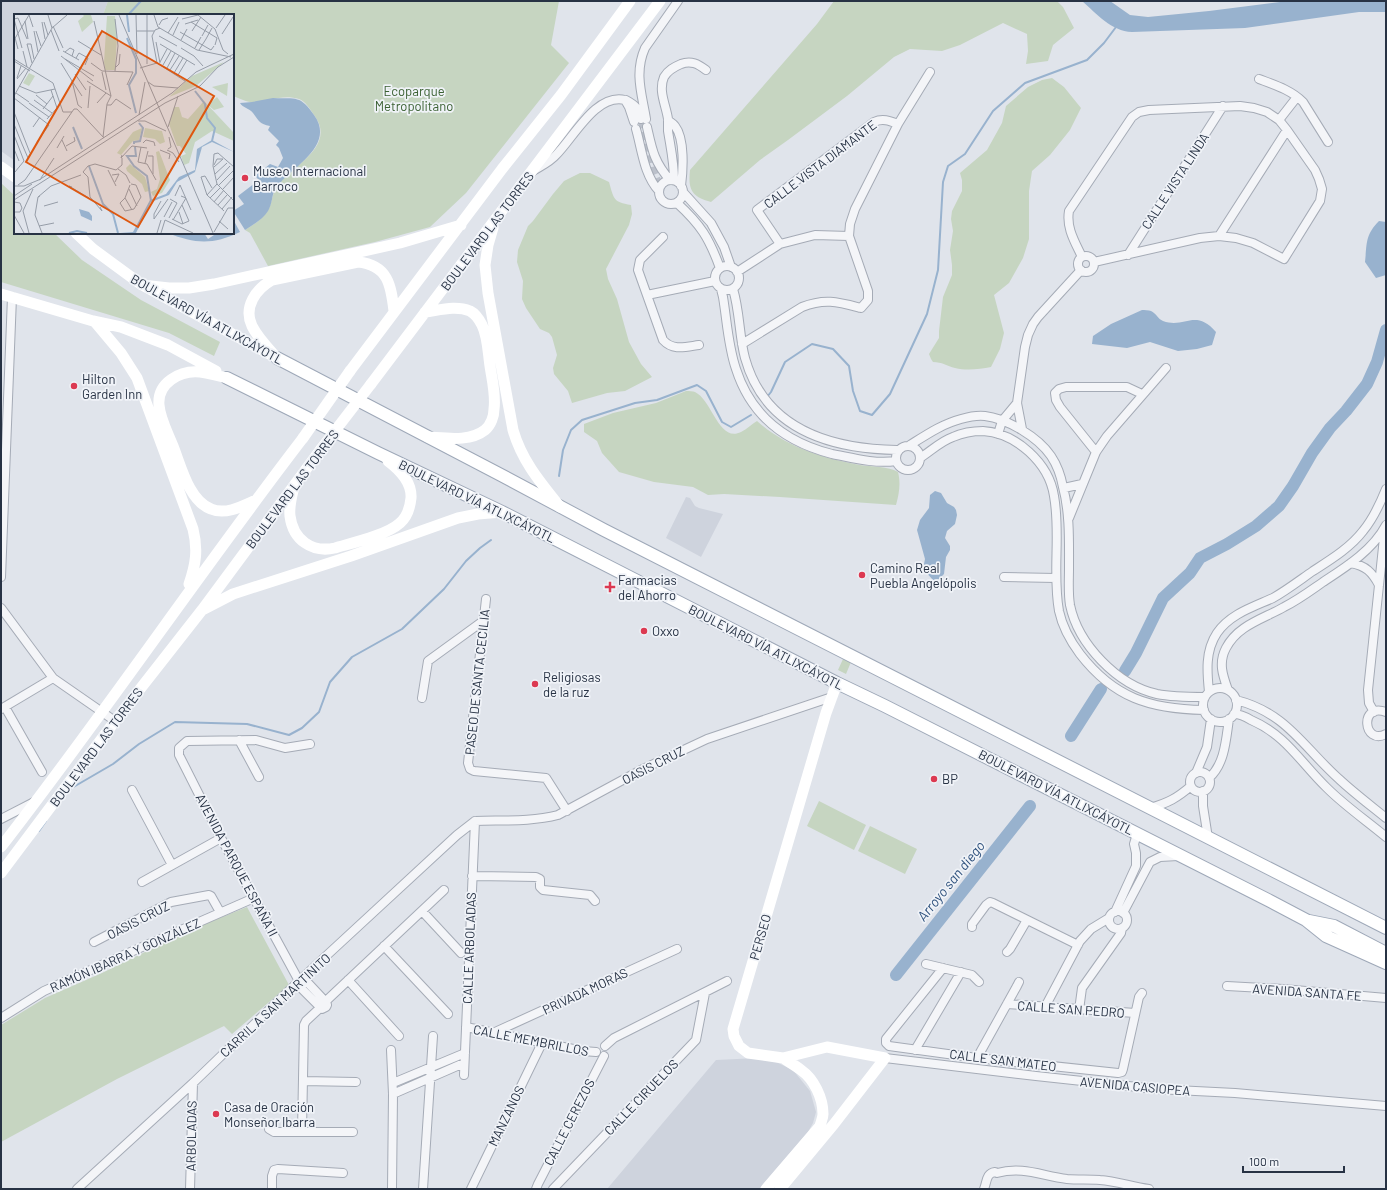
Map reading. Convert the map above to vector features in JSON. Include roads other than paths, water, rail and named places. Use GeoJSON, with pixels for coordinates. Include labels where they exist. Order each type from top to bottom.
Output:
{"type":"FeatureCollection","features":[{"type":"Feature","properties":{"kind":"main road","name":"BOULEVARD LAS TORRES"},"geometry":{"type":"LineString","coordinates":[[1,847],[103,711],[185,595],[303,438],[394,311],[461,225],[502,169],[561,95],[630,1]]}},
{"type":"Feature","properties":{"kind":"main road","name":"BOULEVARD LAS TORRES"},"geometry":{"type":"LineString","coordinates":[[1,873],[115,721],[202,610],[321,449],[660,1]]}},
{"type":"Feature","properties":{"kind":"main road"},"geometry":{"type":"LineString","coordinates":[[1,167],[14,176]]}},
{"type":"Feature","properties":{"kind":"main road"},"geometry":{"type":"LineString","coordinates":[[494,222],[485,265],[488,293],[513,430],[517,445],[529,468],[561,507]]}},
{"type":"Feature","properties":{"kind":"main road"},"geometry":{"type":"LineString","coordinates":[[142,285],[169,288],[189,288],[214,284],[400,243],[461,225]]}},
{"type":"Feature","properties":{"kind":"main road","name":"BOULEVARD VÍA ATLIXCÁYOTL"},"geometry":{"type":"LineString","coordinates":[[77,234],[93,249],[142,285],[277,358],[617,537],[1386,928]]}},
{"type":"Feature","properties":{"kind":"main road"},"geometry":{"type":"LineString","coordinates":[[277,358],[254,329],[249,315],[252,298],[263,285],[272,280],[358,262],[368,263],[378,268],[387,278],[394,311]]}},
{"type":"Feature","properties":{"kind":"main road","name":"BOULEVARD VÍA ATLIXCÁYOTL"},"geometry":{"type":"LineString","coordinates":[[1,294],[95,322],[121,327],[168,344],[227,378],[378,453],[502,512],[836,683],[885,706],[1181,856],[1306,920],[1326,936],[1386,964]]}},
{"type":"Feature","properties":{"kind":"main road"},"geometry":{"type":"LineString","coordinates":[[425,312],[447,308],[462,309],[471,312],[478,317],[485,333],[495,400],[492,421],[489,426],[478,434],[462,438],[428,437]]}},
{"type":"Feature","properties":{"kind":"main road"},"geometry":{"type":"LineString","coordinates":[[95,322],[121,353],[137,378],[193,529],[197,552],[195,567],[185,595]]}},
{"type":"Feature","properties":{"kind":"main road"},"geometry":{"type":"LineString","coordinates":[[227,378],[200,372],[185,373],[172,379],[161,390],[159,398],[160,412],[189,487],[197,500],[210,509],[217,511],[233,509],[255,500]]}},
{"type":"Feature","properties":{"kind":"main road"},"geometry":{"type":"LineString","coordinates":[[293,488],[290,509],[292,523],[300,538],[313,548],[327,550],[386,531],[401,523],[405,518],[411,496],[410,488],[401,472],[378,453]]}},
{"type":"Feature","properties":{"kind":"main road"},"geometry":{"type":"LineString","coordinates":[[202,610],[233,594],[352,556],[458,518],[478,514],[502,512]]}},
{"type":"Feature","properties":{"kind":"main road","name":"PERSEO"},"geometry":{"type":"LineString","coordinates":[[836,683],[733,1029],[734,1036],[739,1046],[748,1053],[783,1058],[827,1047],[885,1058]]}},
{"type":"Feature","properties":{"kind":"main road","name":"BOULEVARD VÍA ATLIXCÁYOTL"},"geometry":{"type":"LineString","coordinates":[[1329,899],[1342,900],[1357,904],[1386,919]]}},
{"type":"Feature","properties":{"kind":"main road","name":"BOULEVARD VÍA ATLIXCÁYOTL"},"geometry":{"type":"LineString","coordinates":[[1306,920],[1334,926],[1386,952]]}},
{"type":"Feature","properties":{"kind":"main road"},"geometry":{"type":"LineString","coordinates":[[766,1189],[820,1126],[823,1115],[821,1101],[816,1088],[809,1078],[802,1070],[783,1058]]}},
{"type":"Feature","properties":{"kind":"main road"},"geometry":{"type":"LineString","coordinates":[[780,1189],[834,1124],[885,1058]]}},
{"type":"Feature","properties":{"kind":"street"},"geometry":{"type":"LineString","coordinates":[[659,191],[648,174],[641,124],[639,67],[645,48],[678,1]]}},
{"type":"Feature","properties":{"kind":"street"},"geometry":{"type":"LineString","coordinates":[[672,180],[674,160],[668,131],[668,120],[661,92],[665,76],[670,69],[685,62],[692,62],[706,70]]}},
{"type":"Feature","properties":{"kind":"street"},"geometry":{"type":"LineString","coordinates":[[742,344],[802,307],[813,302],[835,301],[861,308],[868,300],[868,291],[849,236],[850,224],[855,209],[898,124],[930,72]]}},
{"type":"Feature","properties":{"kind":"street"},"geometry":{"type":"LineString","coordinates":[[1259,79],[1287,90],[1303,102],[1328,142]]}},
{"type":"Feature","properties":{"kind":"street"},"geometry":{"type":"LineString","coordinates":[[1278,120],[1297,97]]}},
{"type":"Feature","properties":{"kind":"street"},"geometry":{"type":"LineString","coordinates":[[532,171],[544,165],[556,156],[599,105],[609,100],[620,98],[625,100],[641,124],[660,170],[682,189],[711,223],[724,247],[739,278],[737,285],[733,289],[727,291],[721,289]]}},
{"type":"Feature","properties":{"kind":"street"},"geometry":{"type":"LineString","coordinates":[[1082,258],[1069,230],[1069,211],[1132,118],[1139,112],[1149,110],[1223,106],[1240,106],[1266,112],[1278,120],[1287,130],[1315,170],[1322,189],[1320,201],[1284,259],[1253,243],[1236,238],[1219,236],[1200,238],[1094,262]]}},
{"type":"Feature","properties":{"kind":"street","name":"CALLE VISTA LINDA"},"geometry":{"type":"LineString","coordinates":[[1128,255],[1223,106]]}},
{"type":"Feature","properties":{"kind":"street","name":"CALLE VISTA DIAMANTE"},"geometry":{"type":"LineString","coordinates":[[780,244],[757,210],[874,122],[880,119],[886,119],[898,124]]}},
{"type":"Feature","properties":{"kind":"street"},"geometry":{"type":"LineString","coordinates":[[668,120],[675,125],[678,132],[684,160],[682,199],[672,205],[666,204],[659,196],[661,186],[665,182],[672,180]]}},
{"type":"Feature","properties":{"kind":"street"},"geometry":{"type":"LineString","coordinates":[[1219,236],[1287,130]]}},
{"type":"Feature","properties":{"kind":"street"},"geometry":{"type":"LineString","coordinates":[[658,165],[662,167],[669,166],[674,160]]}},
{"type":"Feature","properties":{"kind":"street"},"geometry":{"type":"LineString","coordinates":[[677,203],[692,217],[705,234],[720,268]]}},
{"type":"Feature","properties":{"kind":"street"},"geometry":{"type":"LineString","coordinates":[[849,236],[815,235],[802,237],[780,244],[734,269],[726,266],[720,268],[716,273],[715,281],[721,289],[723,297],[730,349],[735,369],[750,399],[769,423],[796,442],[816,450],[866,461],[896,462]]}},
{"type":"Feature","properties":{"kind":"street"},"geometry":{"type":"LineString","coordinates":[[663,237],[640,260],[638,270],[663,340],[674,348],[699,345]]}},
{"type":"Feature","properties":{"kind":"street"},"geometry":{"type":"LineString","coordinates":[[1082,258],[1089,257],[1094,262]]}},
{"type":"Feature","properties":{"kind":"street"},"geometry":{"type":"LineString","coordinates":[[1081,270],[1079,263],[1082,258]]}},
{"type":"Feature","properties":{"kind":"street"},"geometry":{"type":"LineString","coordinates":[[1081,270],[1089,272],[1094,266],[1094,262]]}},
{"type":"Feature","properties":{"kind":"street"},"geometry":{"type":"LineString","coordinates":[[1022,429],[1018,403],[1025,347],[1028,335],[1033,324],[1081,270]]}},
{"type":"Feature","properties":{"kind":"street"},"geometry":{"type":"LineString","coordinates":[[647,295],[715,281]]}},
{"type":"Feature","properties":{"kind":"street"},"geometry":{"type":"LineString","coordinates":[[733,289],[736,297],[742,344],[746,360],[759,390],[766,401],[789,423],[803,431],[832,443],[860,449],[897,450],[903,446],[910,445],[947,423],[961,419],[985,416],[1022,429],[1037,441],[1050,455],[1058,470],[1064,488],[1068,520],[1070,604],[1076,623],[1084,639],[1096,655],[1110,669],[1133,685],[1156,694],[1192,697],[1207,695],[1215,689],[1221,688],[1228,690],[1233,694],[1237,707],[1232,716],[1224,753],[1215,773],[1209,778]]}},
{"type":"Feature","properties":{"kind":"street"},"geometry":{"type":"LineString","coordinates":[[1,577],[12,297]]}},
{"type":"Feature","properties":{"kind":"street"},"geometry":{"type":"LineString","coordinates":[[1068,520],[1096,452],[1107,436],[1142,394],[1166,368]]}},
{"type":"Feature","properties":{"kind":"street"},"geometry":{"type":"LineString","coordinates":[[1096,452],[1060,408],[1056,400],[1055,393],[1059,389],[1066,386],[1127,387],[1142,394]]}},
{"type":"Feature","properties":{"kind":"street"},"geometry":{"type":"LineString","coordinates":[[998,434],[1002,421],[1018,403]]}},
{"type":"Feature","properties":{"kind":"street"},"geometry":{"type":"LineString","coordinates":[[897,450],[895,456],[898,466],[908,470],[917,466],[920,458],[944,441],[964,434],[982,431],[998,434],[1012,440],[1028,450],[1040,463],[1047,475],[1054,495],[1057,535],[1056,578],[1059,612],[1075,647],[1091,669],[1104,681],[1134,699],[1182,709],[1204,710]]}},
{"type":"Feature","properties":{"kind":"street"},"geometry":{"type":"LineString","coordinates":[[910,445],[918,450],[920,458]]}},
{"type":"Feature","properties":{"kind":"street"},"geometry":{"type":"LineString","coordinates":[[1064,488],[1082,484]]}},
{"type":"Feature","properties":{"kind":"street"},"geometry":{"type":"LineString","coordinates":[[1386,489],[1371,520],[1362,532],[1346,547],[1291,587],[1237,615],[1223,626],[1216,634],[1208,654],[1207,695],[1203,703],[1204,710],[1211,719],[1224,721],[1239,714],[1264,725],[1275,732],[1329,790],[1386,837]]}},
{"type":"Feature","properties":{"kind":"street"},"geometry":{"type":"LineString","coordinates":[[1228,690],[1221,671],[1223,657],[1225,649],[1239,630],[1296,601],[1351,564],[1370,547],[1385,526]]}},
{"type":"Feature","properties":{"kind":"street"},"geometry":{"type":"LineString","coordinates":[[1374,712],[1369,703],[1368,690],[1385,526]]}},
{"type":"Feature","properties":{"kind":"street"},"geometry":{"type":"LineString","coordinates":[[1056,551],[1069,551]]}},
{"type":"Feature","properties":{"kind":"street"},"geometry":{"type":"LineString","coordinates":[[1351,564],[1360,565],[1367,569],[1373,575],[1379,586]]}},
{"type":"Feature","properties":{"kind":"street"},"geometry":{"type":"LineString","coordinates":[[1004,577],[1056,578]]}},
{"type":"Feature","properties":{"kind":"street","name":"PASEO DE SANTA CECILIA"},"geometry":{"type":"LineString","coordinates":[[486,599],[468,763],[470,769],[474,771],[546,778],[567,811]]}},
{"type":"Feature","properties":{"kind":"street"},"geometry":{"type":"LineString","coordinates":[[1,608],[53,678],[103,711],[115,721]]}},
{"type":"Feature","properties":{"kind":"street"},"geometry":{"type":"LineString","coordinates":[[422,698],[428,661],[483,621]]}},
{"type":"Feature","properties":{"kind":"street"},"geometry":{"type":"LineString","coordinates":[[42,772],[3,708],[53,678]]}},
{"type":"Feature","properties":{"kind":"street","name":"OASIS CRUZ"},"geometry":{"type":"LineString","coordinates":[[475,821],[546,818],[558,815],[649,767],[707,739],[832,698]]}},
{"type":"Feature","properties":{"kind":"street"},"geometry":{"type":"LineString","coordinates":[[1236,700],[1263,710],[1285,724],[1338,779],[1386,818]]}},
{"type":"Feature","properties":{"kind":"street"},"geometry":{"type":"LineString","coordinates":[[1386,712],[1380,710],[1374,712],[1366,721],[1367,728],[1370,733],[1376,736],[1386,734]]}},
{"type":"Feature","properties":{"kind":"street"},"geometry":{"type":"LineString","coordinates":[[1196,773],[1204,773],[1209,778],[1209,786],[1203,791],[1196,791],[1191,786],[1190,778],[1196,773],[1207,747],[1211,719]]}},
{"type":"Feature","properties":{"kind":"street"},"geometry":{"type":"LineString","coordinates":[[259,777],[239,740],[256,740],[285,748],[310,744]]}},
{"type":"Feature","properties":{"kind":"street","name":"AVENIDA PARQUE ESPAÑA II"},"geometry":{"type":"LineString","coordinates":[[239,740],[187,741],[179,748],[179,754],[221,838],[299,981],[301,988],[322,1003]]}},
{"type":"Feature","properties":{"kind":"street"},"geometry":{"type":"LineString","coordinates":[[1150,808],[1167,803],[1191,786]]}},
{"type":"Feature","properties":{"kind":"street"},"geometry":{"type":"LineString","coordinates":[[132,790],[172,865]]}},
{"type":"Feature","properties":{"kind":"street"},"geometry":{"type":"LineString","coordinates":[[1203,791],[1203,806],[1208,838]]}},
{"type":"Feature","properties":{"kind":"street"},"geometry":{"type":"LineString","coordinates":[[1,819],[37,801]]}},
{"type":"Feature","properties":{"kind":"street"},"geometry":{"type":"LineString","coordinates":[[1365,819],[1374,808]]}},
{"type":"Feature","properties":{"kind":"street","name":"CALLE ARBOLADAS"},"geometry":{"type":"LineString","coordinates":[[464,1075],[475,821]]}},
{"type":"Feature","properties":{"kind":"street","name":"CARRIL A SAN MARTINITO"},"geometry":{"type":"LineString","coordinates":[[77,1189],[193,1083],[299,981],[457,835],[475,821]]}},
{"type":"Feature","properties":{"kind":"street"},"geometry":{"type":"LineString","coordinates":[[1119,913],[1136,866],[1134,844],[1137,834]]}},
{"type":"Feature","properties":{"kind":"street"},"geometry":{"type":"LineString","coordinates":[[142,882],[221,838]]}},
{"type":"Feature","properties":{"kind":"street"},"geometry":{"type":"LineString","coordinates":[[1119,913],[1150,862],[1160,857],[1181,856]]}},
{"type":"Feature","properties":{"kind":"street"},"geometry":{"type":"LineString","coordinates":[[472,876],[536,878],[540,879],[540,887],[542,890],[590,895],[595,901]]}},
{"type":"Feature","properties":{"kind":"street"},"geometry":{"type":"LineString","coordinates":[[302,1131],[304,1025],[306,1021],[322,1003],[444,890]]}},
{"type":"Feature","properties":{"kind":"street","name":"OASIS CRUZ"},"geometry":{"type":"LineString","coordinates":[[94,942],[175,901],[209,895],[220,912]]}},
{"type":"Feature","properties":{"kind":"street","name":"RAMÓN IBARRA Y GONZÁLEZ"},"geometry":{"type":"LineString","coordinates":[[1,1018],[44,991],[254,898]]}},
{"type":"Feature","properties":{"kind":"street"},"geometry":{"type":"LineString","coordinates":[[972,927],[972,924],[990,902],[1078,944]]}},
{"type":"Feature","properties":{"kind":"street"},"geometry":{"type":"LineString","coordinates":[[422,911],[460,954]]}},
{"type":"Feature","properties":{"kind":"street"},"geometry":{"type":"LineString","coordinates":[[1045,1007],[1078,944],[1088,932],[1109,918],[1110,915],[1119,913],[1126,917],[1127,921],[1122,928],[1121,933],[1082,988],[1079,1010]]}},
{"type":"Feature","properties":{"kind":"street"},"geometry":{"type":"LineString","coordinates":[[1109,918],[1109,922],[1114,929],[1122,928]]}},
{"type":"Feature","properties":{"kind":"street"},"geometry":{"type":"LineString","coordinates":[[1007,952],[1027,920]]}},
{"type":"Feature","properties":{"kind":"street"},"geometry":{"type":"LineString","coordinates":[[384,946],[448,1014]]}},
{"type":"Feature","properties":{"kind":"street","name":"PRIVADA MORAS"},"geometry":{"type":"LineString","coordinates":[[491,1033],[677,949]]}},
{"type":"Feature","properties":{"kind":"street"},"geometry":{"type":"LineString","coordinates":[[926,964],[972,975],[979,982]]}},
{"type":"Feature","properties":{"kind":"street","name":"CALLE SAN MATEO"},"geometry":{"type":"LineString","coordinates":[[943,968],[886,1039],[888,1046],[977,1058],[1118,1073],[1122,1072],[1123,1069],[1135,1014]]}},
{"type":"Feature","properties":{"kind":"street"},"geometry":{"type":"LineString","coordinates":[[915,1050],[961,972]]}},
{"type":"Feature","properties":{"kind":"street"},"geometry":{"type":"LineString","coordinates":[[348,980],[399,1036]]}},
{"type":"Feature","properties":{"kind":"street","name":"CALLE MEMBRILLOS"},"geometry":{"type":"LineString","coordinates":[[600,1054],[597,1047],[601,1045],[605,1046],[614,1038],[727,982]]}},
{"type":"Feature","properties":{"kind":"street"},"geometry":{"type":"LineString","coordinates":[[977,1058],[1019,982]]}},
{"type":"Feature","properties":{"kind":"street","name":"AVENIDA SANTA FE"},"geometry":{"type":"LineString","coordinates":[[1228,986],[1386,998]]}},
{"type":"Feature","properties":{"kind":"street"},"geometry":{"type":"LineString","coordinates":[[1135,1014],[1139,997],[1142,992]]}},
{"type":"Feature","properties":{"kind":"street","name":"CALLE CIRUELOS"},"geometry":{"type":"LineString","coordinates":[[553,1189],[696,1040],[705,993]]}},
{"type":"Feature","properties":{"kind":"street","name":"CALLE SAN PEDRO"},"geometry":{"type":"LineString","coordinates":[[1007,1004],[1135,1014]]}},
{"type":"Feature","properties":{"kind":"street","name":"CALLE MEMBRILLOS"},"geometry":{"type":"LineString","coordinates":[[466,1029],[600,1054]]}},
{"type":"Feature","properties":{"kind":"street"},"geometry":{"type":"LineString","coordinates":[[423,1189],[433,1036]]}},
{"type":"Feature","properties":{"kind":"street","name":"MANZANOS"},"geometry":{"type":"LineString","coordinates":[[471,1189],[542,1043]]}},
{"type":"Feature","properties":{"kind":"street"},"geometry":{"type":"LineString","coordinates":[[391,1050],[393,1094],[392,1189]]}},
{"type":"Feature","properties":{"kind":"street"},"geometry":{"type":"LineString","coordinates":[[392,1083],[465,1053]]}},
{"type":"Feature","properties":{"kind":"street","name":"CALLE CEREZOS"},"geometry":{"type":"LineString","coordinates":[[536,1189],[600,1054]]}},
{"type":"Feature","properties":{"kind":"street","name":"AVENIDA CASIOPEA"},"geometry":{"type":"LineString","coordinates":[[885,1058],[1148,1088],[1235,1093],[1386,1106]]}},
{"type":"Feature","properties":{"kind":"street"},"geometry":{"type":"LineString","coordinates":[[393,1094],[464,1063]]}},
{"type":"Feature","properties":{"kind":"street"},"geometry":{"type":"LineString","coordinates":[[303,1081],[356,1082]]}},
{"type":"Feature","properties":{"kind":"street","name":"ARBOLADAS"},"geometry":{"type":"LineString","coordinates":[[190,1189],[193,1083]]}},
{"type":"Feature","properties":{"kind":"street"},"geometry":{"type":"LineString","coordinates":[[269,1129],[274,1132],[353,1132]]}},
{"type":"Feature","properties":{"kind":"street"},"geometry":{"type":"LineString","coordinates":[[272,1189],[272,1176],[274,1170],[278,1169],[343,1173]]}},
{"type":"Feature","properties":{"kind":"street"},"geometry":{"type":"LineString","coordinates":[[986,1185],[988,1176],[991,1172],[997,1173],[1020,1171],[1036,1172],[1067,1179],[1102,1180],[1137,1188],[1149,1189]]}},
{"type":"Feature","properties":{"kind":"water"},"geometry":{"type":"Polygon","coordinates":[[[1082,1],[1110,1],[1130,15],[1148,17],[1288,1],[1386,1],[1386,12],[1359,12],[1245,28],[1132,32],[1117,29],[1105,21],[1082,1]]]}},
{"type":"Feature","properties":{"kind":"water"},"geometry":{"type":"Polygon","coordinates":[[[273,98],[297,99],[305,104],[314,115],[319,126],[320,135],[317,145],[311,153],[277,187],[266,214],[258,222],[245,230],[234,213],[234,210],[244,204],[238,196],[259,180],[255,176],[270,164],[278,167],[283,158],[279,148],[276,145],[279,141],[268,130],[270,126],[261,123],[251,111],[240,103],[273,98]]]}},
{"type":"Feature","properties":{"kind":"water"},"geometry":{"type":"Polygon","coordinates":[[[234,221],[240,232],[221,239],[204,242],[170,234],[205,234],[208,239],[216,234],[234,234],[234,221]]]}},
{"type":"Feature","properties":{"kind":"water"},"geometry":{"type":"Polygon","coordinates":[[[1379,221],[1386,222],[1386,275],[1376,278],[1365,262],[1369,235],[1379,221]]]}},
{"type":"Feature","properties":{"kind":"water"},"geometry":{"type":"Polygon","coordinates":[[[1142,310],[1151,311],[1161,320],[1171,323],[1190,320],[1202,321],[1216,332],[1212,345],[1197,349],[1178,351],[1150,342],[1127,348],[1092,344],[1093,336],[1111,324],[1142,310]]]}},
{"type":"Feature","properties":{"kind":"water"},"geometry":{"type":"Polygon","coordinates":[[[935,491],[941,493],[947,503],[954,507],[957,515],[955,524],[947,531],[945,538],[950,546],[950,550],[946,557],[944,574],[939,579],[933,580],[923,569],[925,559],[917,530],[920,520],[929,508],[930,495],[935,491]]]}},
{"type":"Feature","properties":{"kind":"waterway"},"geometry":{"type":"LineString","coordinates":[[129,14],[141,1]]}},
{"type":"Feature","properties":{"kind":"waterway"},"geometry":{"type":"LineString","coordinates":[[767,397],[771,392],[785,362],[812,344],[833,349],[849,366],[853,391],[860,411],[872,415],[890,394],[927,314],[938,270],[943,182],[948,166],[965,154],[993,111],[1025,83],[1087,60],[1104,43],[1116,27]]}},
{"type":"Feature","properties":{"kind":"waterway"},"geometry":{"type":"LineString","coordinates":[[1125,671],[1136,653],[1163,598],[1190,573],[1200,558],[1227,544],[1256,526],[1279,506],[1293,486],[1312,453],[1330,428],[1346,411],[1367,384],[1377,362],[1386,330]]}},
{"type":"Feature","properties":{"kind":"waterway"},"geometry":{"type":"LineString","coordinates":[[559,476],[563,450],[571,430],[582,420],[635,403],[657,400],[697,385],[706,391],[722,422],[731,427],[751,415]]}},
{"type":"Feature","properties":{"kind":"waterway"},"geometry":{"type":"LineString","coordinates":[[70,789],[113,764],[139,744],[175,722],[247,724],[289,735],[302,728],[319,712],[330,682],[352,657],[402,629],[444,589],[466,561],[491,540]]}},
{"type":"Feature","properties":{"kind":"waterway"},"geometry":{"type":"LineString","coordinates":[[1071,736],[1101,689]]}},
{"type":"Feature","properties":{"kind":"waterway","name":"Arroyo san diego"},"geometry":{"type":"LineString","coordinates":[[896,975],[1030,806]]}},
{"type":"Feature","properties":{"kind":"waterway"},"geometry":{"type":"LineString","coordinates":[[39,831],[46,821]]}},
{"type":"Feature","properties":{"kind":"tunnel"},"geometry":{"type":"LineString","coordinates":[[642,120],[653,170],[660,188]]}},
{"type":"Feature","properties":{"kind":"place","name":"Museo Internacional Barroco"},"geometry":{"type":"Point","coordinates":[245,178]}},
{"type":"Feature","properties":{"kind":"place","name":"Hilton Garden Inn"},"geometry":{"type":"Point","coordinates":[74,386]}},
{"type":"Feature","properties":{"kind":"place","name":"Camino Real Puebla Angelópolis"},"geometry":{"type":"Point","coordinates":[862,575]}},
{"type":"Feature","properties":{"kind":"place","name":"Farmacias del Ahorro"},"geometry":{"type":"Point","coordinates":[610,587]}},
{"type":"Feature","properties":{"kind":"place","name":"Oxxo"},"geometry":{"type":"Point","coordinates":[644,631]}},
{"type":"Feature","properties":{"kind":"place","name":"Religiosas de la ruz"},"geometry":{"type":"Point","coordinates":[535,684]}},
{"type":"Feature","properties":{"kind":"place","name":"BP"},"geometry":{"type":"Point","coordinates":[934,779]}},
{"type":"Feature","properties":{"kind":"place","name":"Casa de Oración Monseñor Ibarra"},"geometry":{"type":"Point","coordinates":[216,1114]}},
{"type":"Feature","properties":{"kind":"park label","name":"Ecoparque Metropolitano"},"geometry":{"type":"Point","coordinates":[414,98]}}]}
